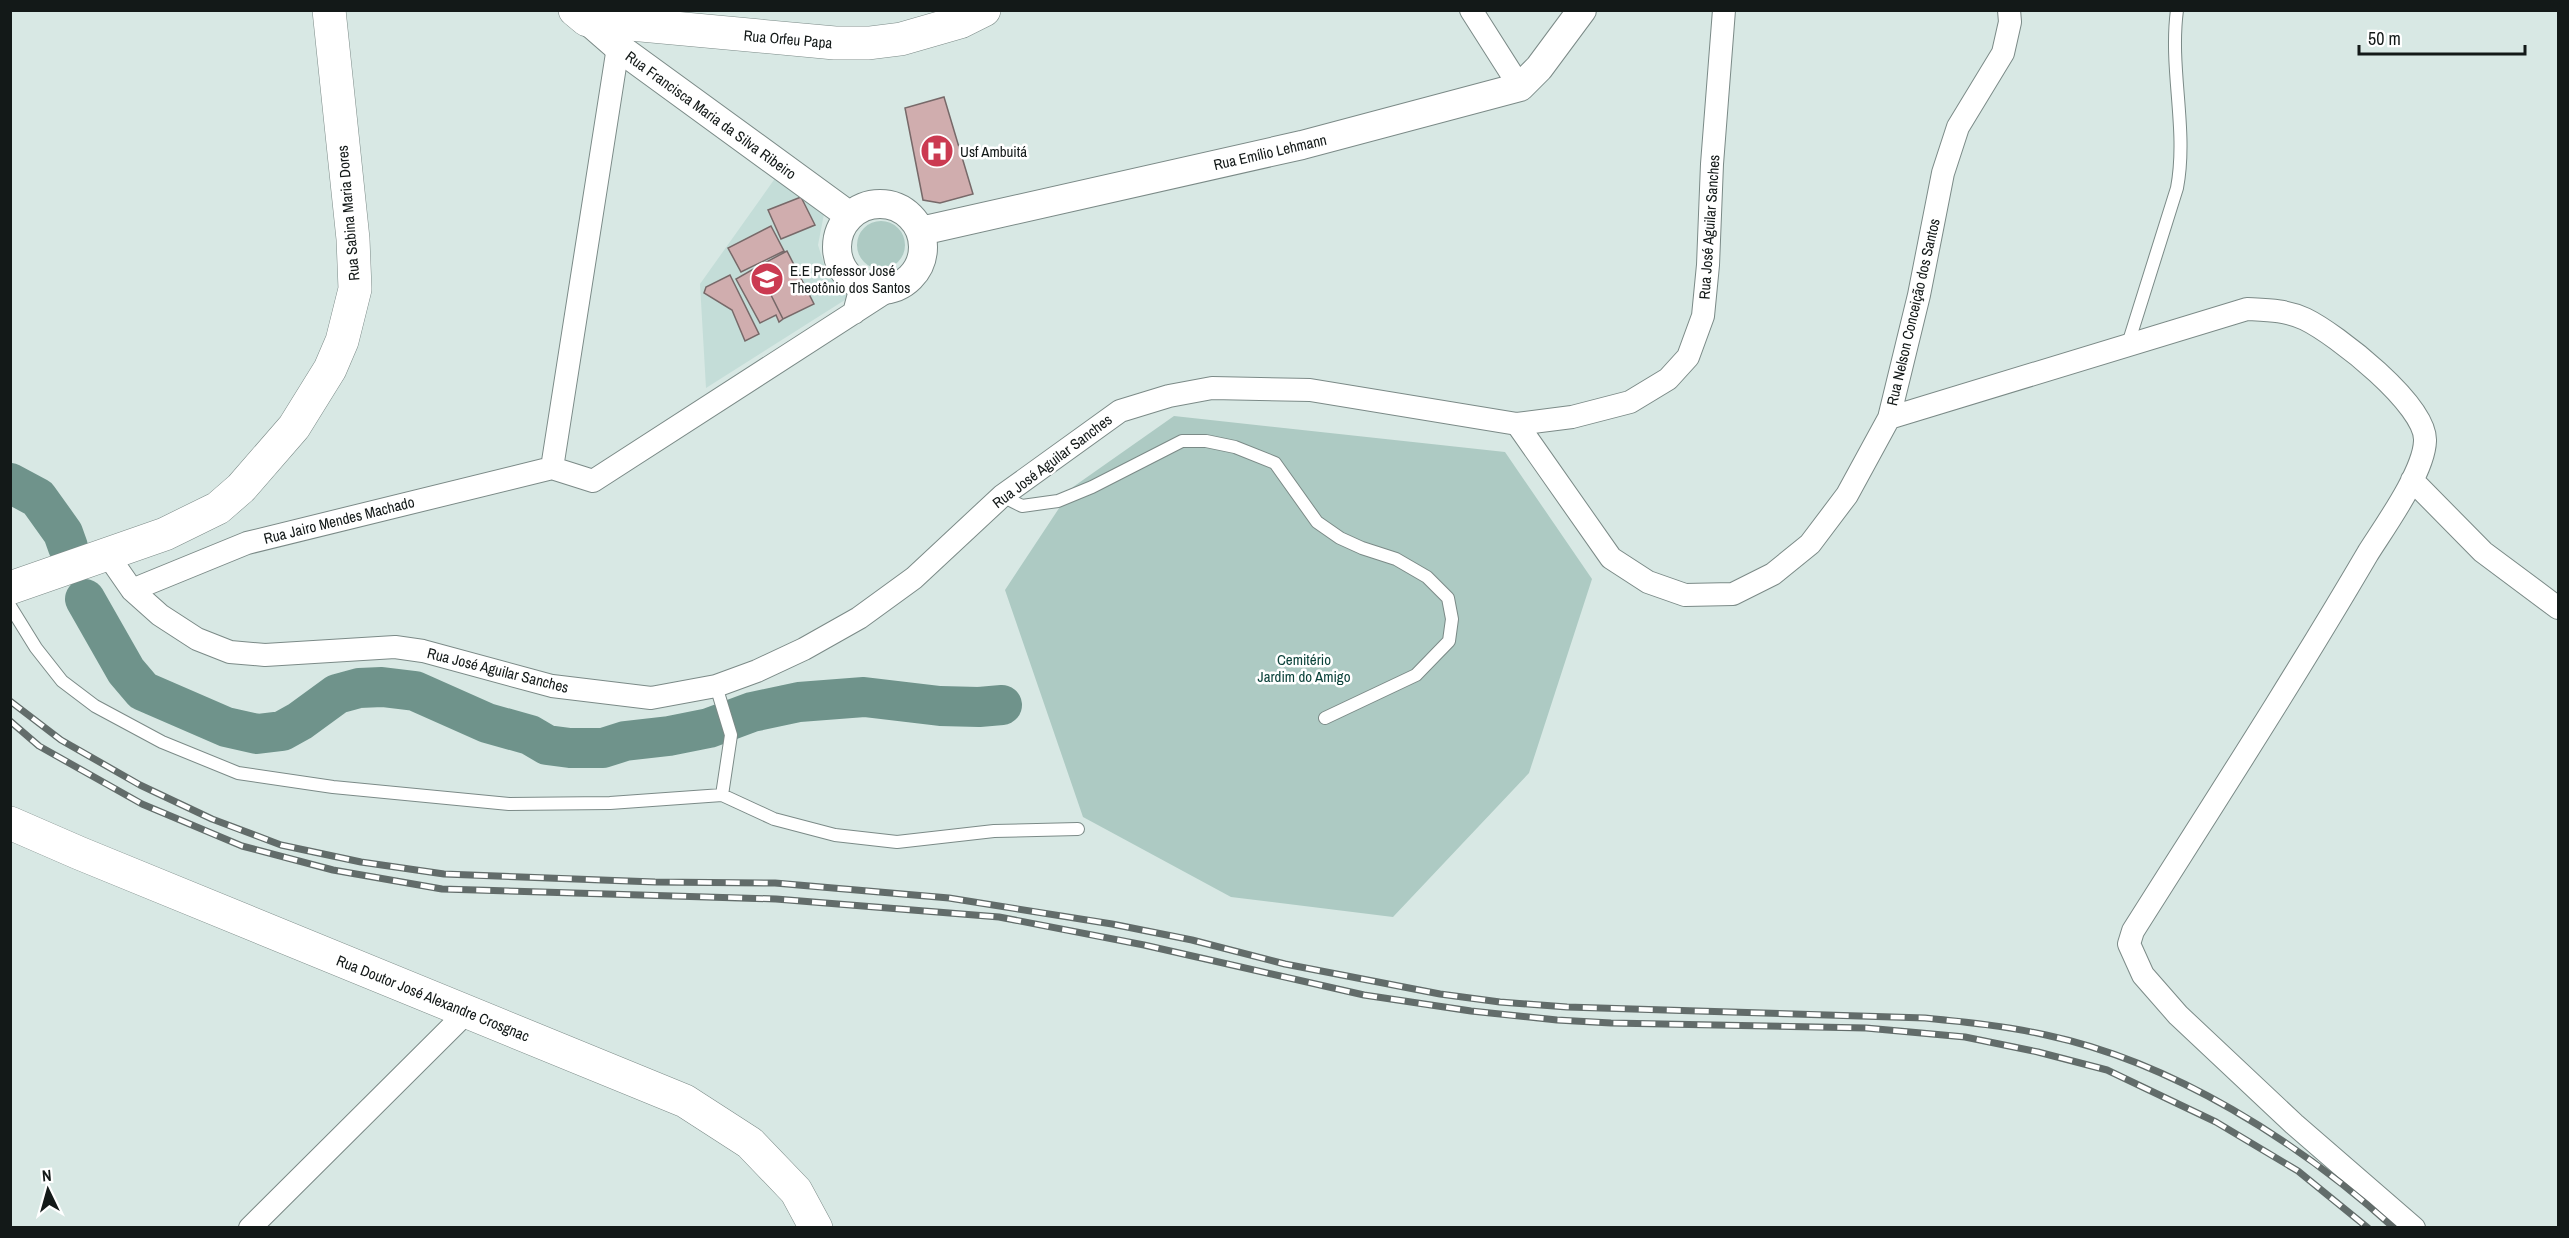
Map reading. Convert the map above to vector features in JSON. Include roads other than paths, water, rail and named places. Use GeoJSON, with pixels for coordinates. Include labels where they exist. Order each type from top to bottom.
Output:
{"type":"FeatureCollection","features":[{"type":"Feature","properties":{"kind":"main road","name":"Rua Sabina Maria Dores"},"geometry":{"type":"LineString","coordinates":[[10,588],[190,524],[218,508],[241,488],[294,427],[330,369],[342,341],[355,289],[355,268],[329,10]]}},
{"type":"Feature","properties":{"kind":"main road","name":"Rua Orfeu Papa"},"geometry":{"type":"LineString","coordinates":[[581,15],[835,43],[858,43],[901,39],[960,22],[984,10]]}},
{"type":"Feature","properties":{"kind":"main road","name":"Rua Doutor José Alexandre Crosgnac"},"geometry":{"type":"LineString","coordinates":[[10,823],[79,854],[685,1101],[750,1143],[796,1191],[816,1227]]}},
{"type":"Feature","properties":{"kind":"street"},"geometry":{"type":"LineString","coordinates":[[1471,10],[1520,87],[1539,68],[1582,10]]}},
{"type":"Feature","properties":{"kind":"street","name":"Rua José Aguilar Sanches"},"geometry":{"type":"LineString","coordinates":[[107,554],[132,590],[160,615],[197,639],[230,652],[265,655],[395,647],[423,651],[552,686],[651,698],[716,686],[756,671],[804,649],[859,618],[914,578],[1002,496],[1120,411],[1169,396],[1212,388],[1310,390],[1517,424],[1572,417],[1630,402],[1668,379],[1688,357],[1703,316],[1724,10]]}},
{"type":"Feature","properties":{"kind":"street","name":"Rua Nelson Conceição dos Santos"},"geometry":{"type":"LineString","coordinates":[[1517,424],[1611,558],[1648,582],[1686,595],[1733,594],[1773,574],[1810,544],[1847,495],[1889,418],[1919,295],[1943,172],[1958,127],[2003,53],[2010,22],[2009,10]]}},
{"type":"Feature","properties":{"kind":"street","name":"Rua Francisca Maria da Silva Ribeiro"},"geometry":{"type":"LineString","coordinates":[[581,15],[618,46],[850,216]]}},
{"type":"Feature","properties":{"kind":"street"},"geometry":{"type":"LineString","coordinates":[[618,46],[552,468],[593,482],[857,299],[875,290],[904,284],[915,274],[922,260],[924,246],[921,231],[914,220],[904,211],[892,205],[866,206],[850,216],[838,235],[837,250],[840,265],[849,277],[857,299]]}},
{"type":"Feature","properties":{"kind":"street","name":"Rua Emílio Lehmann"},"geometry":{"type":"LineString","coordinates":[[921,231],[1302,145],[1520,87]]}},
{"type":"Feature","properties":{"kind":"street"},"geometry":{"type":"LineString","coordinates":[[1889,418],[2247,309],[2282,311],[2303,318],[2333,335],[2375,369],[2422,421],[2426,438],[2424,452],[2412,480],[2342,599],[2133,931],[2129,944],[2143,975],[2178,1015],[2294,1124],[2414,1227]]}},
{"type":"Feature","properties":{"kind":"street","name":"Rua Jairo Mendes Machado"},"geometry":{"type":"LineString","coordinates":[[132,590],[247,543],[552,468]]}},
{"type":"Feature","properties":{"kind":"street"},"geometry":{"type":"LineString","coordinates":[[2412,480],[2483,552],[2559,608]]}},
{"type":"Feature","properties":{"kind":"street"},"geometry":{"type":"LineString","coordinates":[[250,1227],[467,1012]]}},
{"type":"Feature","properties":{"kind":"lane"},"geometry":{"type":"LineString","coordinates":[[2128,344],[2177,188],[2181,165],[2182,132],[2174,33],[2177,10]]}},
{"type":"Feature","properties":{"kind":"lane"},"geometry":{"type":"LineString","coordinates":[[1002,496],[1022,506],[1058,501],[1092,488],[1182,441],[1206,441],[1235,447],[1275,463],[1317,522],[1340,538],[1404,563],[1427,577],[1448,598],[1452,619],[1449,641],[1416,675],[1325,718]]}},
{"type":"Feature","properties":{"kind":"lane"},"geometry":{"type":"LineString","coordinates":[[10,606],[36,648],[62,681],[95,706],[162,742],[238,773],[333,787],[509,804],[610,803],[722,795],[774,819],[835,835],[897,842],[994,831],[1078,829]]}},
{"type":"Feature","properties":{"kind":"lane"},"geometry":{"type":"LineString","coordinates":[[716,686],[731,735],[722,795]]}},
{"type":"Feature","properties":{"kind":"waterway"},"geometry":{"type":"LineString","coordinates":[[10,483],[38,498],[63,533],[68,547]]}},
{"type":"Feature","properties":{"kind":"waterway"},"geometry":{"type":"LineString","coordinates":[[85,599],[126,671],[143,691],[226,727],[257,734],[282,731],[337,694],[359,688],[382,687],[415,691],[487,723],[530,735],[547,745],[570,748],[603,748],[625,741],[709,728],[752,712],[799,702],[864,697],[940,706],[1002,705]]}},
{"type":"Feature","properties":{"kind":"railway"},"geometry":{"type":"LineString","coordinates":[[10,701],[61,740],[140,785],[212,819],[281,845],[361,862],[444,874],[655,882],[775,883],[949,898],[1112,924],[1192,940],[1285,964],[1440,994],[1500,1002],[1567,1007],[1925,1018],[2046,1035],[2141,1064],[2232,1109],[2317,1165],[2394,1228]]}},
{"type":"Feature","properties":{"kind":"railway"},"geometry":{"type":"LineString","coordinates":[[10,721],[39,746],[142,804],[242,846],[333,870],[442,889],[776,899],[999,917],[1144,945],[1364,995],[1471,1011],[1611,1023],[1866,1028],[1965,1037],[2038,1052],[2107,1070],[2216,1122],[2298,1171],[2368,1228]]}},
{"type":"Feature","properties":{"kind":"place","name":"Usf Ambuitá"},"geometry":{"type":"Point","coordinates":[937,151]}},
{"type":"Feature","properties":{"kind":"place","name":"E.E Professor José Theotônio dos Santos"},"geometry":{"type":"Point","coordinates":[767,279]}},
{"type":"Feature","properties":{"kind":"park label","name":"Cemitério Jardim do Amigo"},"geometry":{"type":"Point","coordinates":[1304,668]}}]}
